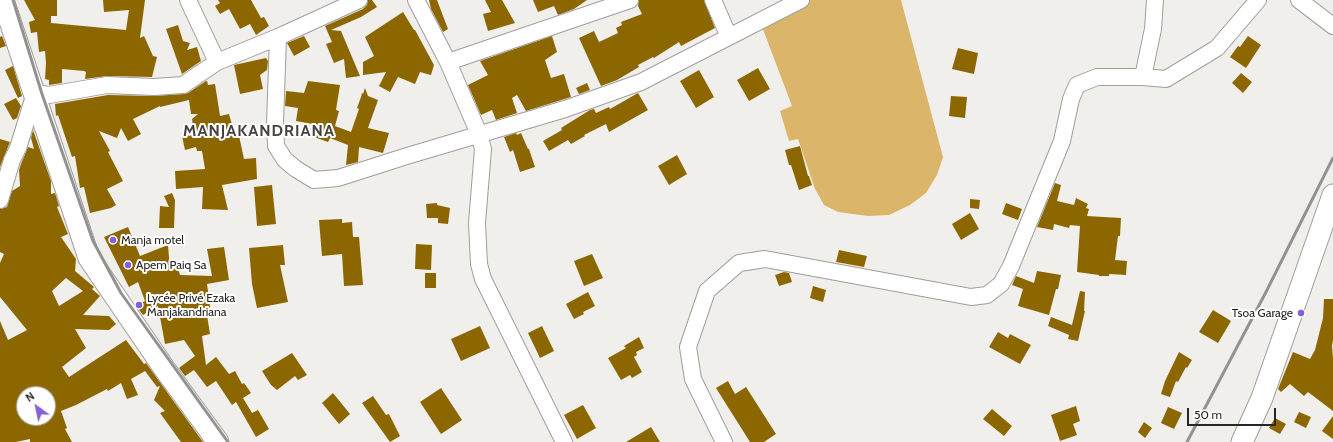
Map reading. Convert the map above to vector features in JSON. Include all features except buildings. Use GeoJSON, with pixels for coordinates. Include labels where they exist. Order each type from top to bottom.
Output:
{"type":"FeatureCollection","features":[{"type":"Feature","properties":{"kind":"main road"},"geometry":{"type":"LineString","coordinates":[[3,0],[89,258],[164,368],[218,442]]}},
{"type":"Feature","properties":{"kind":"main road"},"geometry":{"type":"LineString","coordinates":[[1242,442],[1262,398],[1333,195]]}},
{"type":"Feature","properties":{"kind":"street"},"geometry":{"type":"LineString","coordinates":[[188,0],[217,62]]}},
{"type":"Feature","properties":{"kind":"street"},"geometry":{"type":"LineString","coordinates":[[0,200],[35,93],[49,96],[107,85],[154,87],[183,85],[217,62],[278,37],[359,0]]}},
{"type":"Feature","properties":{"kind":"street"},"geometry":{"type":"LineString","coordinates":[[416,0],[448,62],[479,134],[483,149],[477,223],[479,264],[483,279],[564,442]]}},
{"type":"Feature","properties":{"kind":"street"},"geometry":{"type":"LineString","coordinates":[[448,62],[630,0]]}},
{"type":"Feature","properties":{"kind":"street"},"geometry":{"type":"LineString","coordinates":[[713,0],[729,37]]}},
{"type":"Feature","properties":{"kind":"street"},"geometry":{"type":"LineString","coordinates":[[278,37],[275,123],[276,146],[285,160],[314,180],[338,178],[565,109],[641,82],[800,0]]}},
{"type":"Feature","properties":{"kind":"street"},"geometry":{"type":"LineString","coordinates":[[1143,78],[1153,29],[1155,0]]}},
{"type":"Feature","properties":{"kind":"street"},"geometry":{"type":"LineString","coordinates":[[724,442],[693,379],[688,347],[707,291],[739,263],[765,259],[971,298],[987,295],[1001,284],[1011,266],[1062,141],[1071,99],[1077,85],[1097,77],[1166,78],[1218,48],[1258,0]]}},
{"type":"Feature","properties":{"kind":"street"},"geometry":{"type":"LineString","coordinates":[[1299,0],[1333,26]]}},
{"type":"Feature","properties":{"kind":"shaded area"},"geometry":{"type":"Polygon","coordinates":[[[809,0],[901,0],[943,157],[937,175],[926,193],[910,205],[889,215],[868,216],[838,212],[824,205],[815,189],[798,139],[789,141],[780,111],[792,106],[761,24],[809,0]]]}},
{"type":"Feature","properties":{"kind":"railway"},"geometry":{"type":"LineString","coordinates":[[13,0],[42,94],[93,241],[121,293],[228,442]]}},
{"type":"Feature","properties":{"kind":"railway"},"geometry":{"type":"LineString","coordinates":[[1187,442],[1266,292],[1333,158]]}},
{"type":"Feature","properties":{"kind":"place","name":"Manja motel"},"geometry":{"type":"Point","coordinates":[113,240]}},
{"type":"Feature","properties":{"kind":"place","name":"Apem Paiq Sa"},"geometry":{"type":"Point","coordinates":[128,265]}},
{"type":"Feature","properties":{"kind":"place","name":"Lycée Privé Ezaka Manjakandriana"},"geometry":{"type":"Point","coordinates":[139,305]}},
{"type":"Feature","properties":{"kind":"place","name":"Tsoa Garage"},"geometry":{"type":"Point","coordinates":[1301,313]}},
{"type":"Feature","properties":{"kind":"district","name":"MANJAKANDRIANA"},"geometry":{"type":"Point","coordinates":[259,131]}}]}
